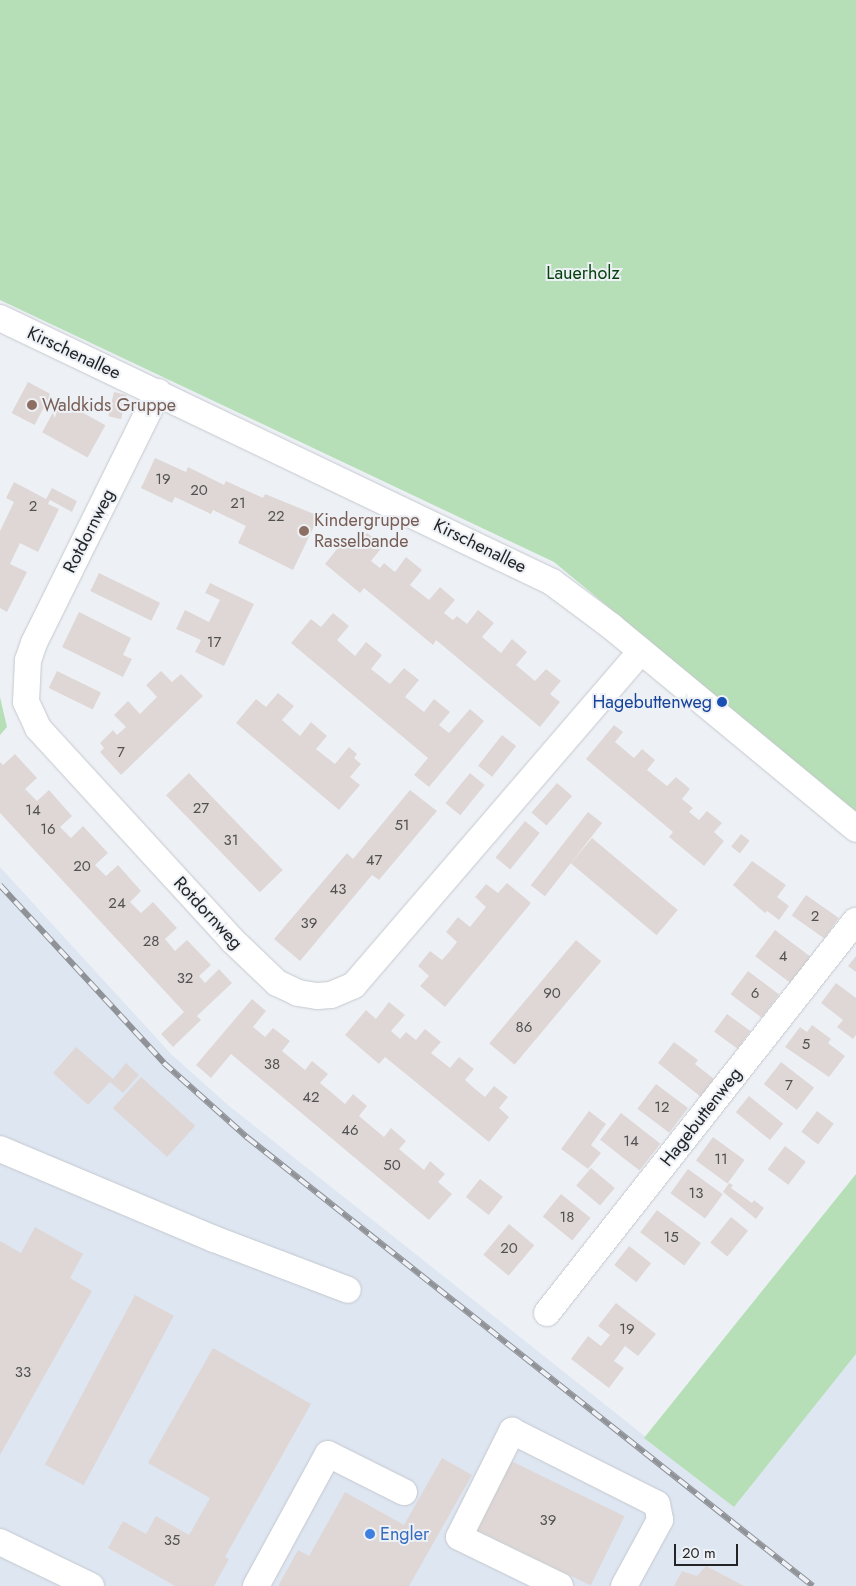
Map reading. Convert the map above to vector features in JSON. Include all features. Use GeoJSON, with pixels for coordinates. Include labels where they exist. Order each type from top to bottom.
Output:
{"type":"FeatureCollection","features":[{"type":"Feature","properties":{"kind":"street","name":"Kirschenallee"},"geometry":{"type":"LineString","coordinates":[[0,318],[537,574],[581,602],[856,828]]}},
{"type":"Feature","properties":{"kind":"street","name":"Rotdornweg"},"geometry":{"type":"LineString","coordinates":[[158,392],[34,643],[28,660],[26,702],[38,728],[232,940],[277,983],[298,993],[317,996],[331,995],[354,985],[642,651]]}},
{"type":"Feature","properties":{"kind":"street","name":"Hagebuttenweg"},"geometry":{"type":"LineString","coordinates":[[547,1313],[856,921]]}},
{"type":"Feature","properties":{"kind":"street"},"geometry":{"type":"LineString","coordinates":[[0,1150],[214,1239],[348,1290]]}},
{"type":"Feature","properties":{"kind":"street"},"geometry":{"type":"LineString","coordinates":[[560,1586],[459,1537],[512,1431],[657,1504],[660,1520],[624,1586]]}},
{"type":"Feature","properties":{"kind":"street"},"geometry":{"type":"LineString","coordinates":[[256,1586],[328,1454],[404,1492]]}},
{"type":"Feature","properties":{"kind":"street"},"geometry":{"type":"LineString","coordinates":[[0,1542],[91,1586]]}},
{"type":"Feature","properties":{"kind":"shaded area"},"geometry":{"type":"Polygon","coordinates":[[[0,867],[171,1054],[228,1105],[734,1507],[856,1354],[856,1586],[0,1586],[0,867]]]}},
{"type":"Feature","properties":{"kind":"green space","name":"Lauerholz"},"geometry":{"type":"Polygon","coordinates":[[[0,0],[856,0],[856,812],[554,562],[0,300],[0,0]]]}},
{"type":"Feature","properties":{"kind":"green space"},"geometry":{"type":"Polygon","coordinates":[[[0,697],[7,727],[0,735],[0,697]]]}},
{"type":"Feature","properties":{"kind":"green space"},"geometry":{"type":"Polygon","coordinates":[[[856,1174],[856,1354],[734,1507],[644,1438],[856,1174]]]}},
{"type":"Feature","properties":{"kind":"building"},"geometry":{"type":"Polygon","coordinates":[[[28,382],[51,394],[35,425],[12,413],[28,382]]]}},
{"type":"Feature","properties":{"kind":"building"},"geometry":{"type":"Polygon","coordinates":[[[114,392],[127,395],[121,419],[108,416],[114,392]]]}},
{"type":"Feature","properties":{"kind":"building"},"geometry":{"type":"Polygon","coordinates":[[[60,400],[105,425],[88,458],[42,432],[60,400]]]}},
{"type":"Feature","properties":{"kind":"building"},"geometry":{"type":"Polygon","coordinates":[[[155,458],[186,472],[188,467],[224,485],[226,481],[263,498],[265,494],[319,516],[293,570],[238,543],[246,526],[213,510],[211,514],[175,497],[172,503],[141,488],[155,458]]]}},
{"type":"Feature","properties":{"kind":"building"},"geometry":{"type":"Polygon","coordinates":[[[14,482],[46,499],[52,488],[77,501],[72,512],[50,500],[48,504],[59,509],[38,552],[20,543],[10,564],[27,572],[7,612],[0,608],[0,531],[14,502],[6,498],[14,482]]]}},
{"type":"Feature","properties":{"kind":"building"},"geometry":{"type":"Polygon","coordinates":[[[367,533],[383,546],[371,561],[380,568],[384,563],[395,572],[406,557],[422,570],[410,585],[429,600],[440,587],[455,600],[444,613],[453,620],[457,616],[467,624],[478,610],[494,623],[482,637],[501,653],[512,639],[527,652],[516,665],[535,681],[546,669],[561,681],[550,694],[560,702],[540,727],[436,640],[433,645],[364,588],[360,593],[325,564],[345,539],[355,548],[367,533]]]}},
{"type":"Feature","properties":{"kind":"building"},"geometry":{"type":"Polygon","coordinates":[[[99,573],[160,603],[151,621],[90,591],[99,573]]]}},
{"type":"Feature","properties":{"kind":"building"},"geometry":{"type":"Polygon","coordinates":[[[210,583],[254,604],[224,666],[195,652],[201,640],[176,629],[185,610],[209,622],[220,600],[205,593],[210,583]]]}},
{"type":"Feature","properties":{"kind":"building"},"geometry":{"type":"Polygon","coordinates":[[[79,612],[131,638],[123,655],[132,659],[123,677],[62,647],[79,612]]]}},
{"type":"Feature","properties":{"kind":"building"},"geometry":{"type":"Polygon","coordinates":[[[333,613],[349,626],[337,640],[355,656],[366,642],[382,655],[371,669],[390,684],[404,668],[419,680],[405,697],[424,712],[434,699],[450,712],[439,725],[449,733],[470,709],[484,721],[429,787],[414,775],[428,758],[291,643],[311,619],[321,627],[333,613]]]}},
{"type":"Feature","properties":{"kind":"building"},"geometry":{"type":"Polygon","coordinates":[[[57,671],[101,692],[93,710],[49,688],[57,671]]]}},
{"type":"Feature","properties":{"kind":"building"},"geometry":{"type":"Polygon","coordinates":[[[161,671],[172,682],[181,674],[203,696],[121,775],[100,752],[104,748],[100,743],[113,730],[117,735],[126,727],[114,715],[128,701],[140,714],[157,697],[146,685],[161,671]]]}},
{"type":"Feature","properties":{"kind":"building"},"geometry":{"type":"Polygon","coordinates":[[[278,693],[294,706],[282,720],[300,736],[311,722],[327,736],[316,749],[335,764],[349,747],[357,754],[354,758],[361,764],[350,777],[360,785],[339,810],[236,723],[256,699],[266,707],[278,693]]]}},
{"type":"Feature","properties":{"kind":"building"},"geometry":{"type":"Polygon","coordinates":[[[614,725],[623,732],[615,742],[634,758],[642,749],[655,760],[647,770],[667,786],[676,777],[690,789],[682,799],[693,808],[689,812],[699,820],[707,811],[722,823],[714,832],[724,841],[704,866],[669,837],[673,832],[586,759],[614,725]]]}},
{"type":"Feature","properties":{"kind":"building"},"geometry":{"type":"Polygon","coordinates":[[[502,735],[516,746],[492,777],[478,766],[502,735]]]}},
{"type":"Feature","properties":{"kind":"building"},"geometry":{"type":"Polygon","coordinates":[[[15,754],[37,778],[25,789],[37,801],[49,790],[72,816],[60,827],[71,838],[83,826],[108,853],[95,865],[106,876],[118,865],[141,891],[130,902],[141,913],[153,902],[177,928],[165,939],[175,951],[187,940],[211,965],[199,976],[205,983],[219,969],[232,983],[197,1016],[201,1020],[173,1047],[161,1034],[184,1012],[0,813],[0,762],[3,765],[15,754]]]}},
{"type":"Feature","properties":{"kind":"building"},"geometry":{"type":"Polygon","coordinates":[[[189,773],[283,870],[260,892],[166,795],[189,773]]]}},
{"type":"Feature","properties":{"kind":"building"},"geometry":{"type":"Polygon","coordinates":[[[470,773],[485,785],[460,815],[445,803],[470,773]]]}},
{"type":"Feature","properties":{"kind":"building"},"geometry":{"type":"Polygon","coordinates":[[[557,783],[572,796],[547,826],[531,812],[557,783]]]}},
{"type":"Feature","properties":{"kind":"building"},"geometry":{"type":"Polygon","coordinates":[[[410,790],[437,811],[379,880],[372,875],[300,961],[274,939],[347,853],[353,859],[410,790]]]}},
{"type":"Feature","properties":{"kind":"building"},"geometry":{"type":"Polygon","coordinates":[[[588,812],[602,823],[545,896],[531,885],[588,812]]]}},
{"type":"Feature","properties":{"kind":"building"},"geometry":{"type":"Polygon","coordinates":[[[525,821],[540,833],[510,869],[495,858],[525,821]]]}},
{"type":"Feature","properties":{"kind":"building"},"geometry":{"type":"Polygon","coordinates":[[[741,834],[750,841],[740,853],[731,847],[741,834]]]}},
{"type":"Feature","properties":{"kind":"building"},"geometry":{"type":"Polygon","coordinates":[[[592,838],[678,910],[657,935],[571,863],[592,838]]]}},
{"type":"Feature","properties":{"kind":"building"},"geometry":{"type":"Polygon","coordinates":[[[752,861],[786,885],[777,897],[789,906],[779,920],[767,911],[765,913],[733,885],[752,861]]]}},
{"type":"Feature","properties":{"kind":"building"},"geometry":{"type":"Polygon","coordinates":[[[507,883],[531,903],[445,1007],[420,986],[429,976],[418,966],[430,951],[442,960],[450,951],[457,942],[446,932],[458,917],[470,927],[486,907],[475,897],[486,884],[498,893],[507,883]]]}},
{"type":"Feature","properties":{"kind":"building"},"geometry":{"type":"Polygon","coordinates":[[[806,895],[839,918],[824,938],[792,915],[806,895]]]}},
{"type":"Feature","properties":{"kind":"building"},"geometry":{"type":"Polygon","coordinates":[[[775,930],[811,957],[791,983],[755,956],[775,930]]]}},
{"type":"Feature","properties":{"kind":"building"},"geometry":{"type":"Polygon","coordinates":[[[576,940],[601,961],[515,1065],[489,1043],[576,940]]]}},
{"type":"Feature","properties":{"kind":"building"},"geometry":{"type":"Polygon","coordinates":[[[856,956],[856,972],[848,966],[856,956]]]}},
{"type":"Feature","properties":{"kind":"building"},"geometry":{"type":"Polygon","coordinates":[[[748,971],[779,994],[762,1018],[731,994],[748,971]]]}},
{"type":"Feature","properties":{"kind":"building"},"geometry":{"type":"Polygon","coordinates":[[[836,983],[856,998],[856,1035],[853,1039],[837,1027],[843,1020],[821,1003],[836,983]]]}},
{"type":"Feature","properties":{"kind":"building"},"geometry":{"type":"Polygon","coordinates":[[[252,999],[266,1011],[253,1027],[265,1037],[273,1028],[290,1041],[282,1051],[305,1070],[312,1061],[328,1074],[320,1083],[345,1104],[353,1094],[367,1106],[359,1116],[384,1137],[391,1128],[406,1141],[399,1149],[424,1170],[430,1161],[445,1174],[438,1182],[452,1194],[429,1220],[231,1054],[211,1078],[196,1065],[252,999]]]}},
{"type":"Feature","properties":{"kind":"building"},"geometry":{"type":"Polygon","coordinates":[[[389,1002],[405,1015],[391,1031],[400,1039],[406,1032],[416,1040],[425,1029],[441,1042],[431,1053],[450,1068],[459,1057],[474,1069],[465,1080],[485,1097],[494,1086],[508,1097],[499,1108],[509,1117],[489,1142],[385,1057],[379,1064],[345,1035],[366,1010],[376,1019],[389,1002]]]}},
{"type":"Feature","properties":{"kind":"building"},"geometry":{"type":"Polygon","coordinates":[[[727,1014],[750,1031],[738,1049],[714,1032],[727,1014]]]}},
{"type":"Feature","properties":{"kind":"building"},"geometry":{"type":"Polygon","coordinates":[[[812,1025],[831,1039],[828,1043],[845,1056],[829,1077],[785,1047],[800,1027],[807,1032],[812,1025]]]}},
{"type":"Feature","properties":{"kind":"building"},"geometry":{"type":"Polygon","coordinates":[[[674,1042],[698,1060],[695,1064],[714,1079],[701,1097],[658,1063],[674,1042]]]}},
{"type":"Feature","properties":{"kind":"building"},"geometry":{"type":"Polygon","coordinates":[[[76,1047],[113,1079],[126,1063],[139,1075],[123,1093],[110,1082],[88,1105],[53,1073],[76,1047]]]}},
{"type":"Feature","properties":{"kind":"building"},"geometry":{"type":"Polygon","coordinates":[[[781,1062],[814,1088],[797,1110],[764,1084],[781,1062]]]}},
{"type":"Feature","properties":{"kind":"building"},"geometry":{"type":"Polygon","coordinates":[[[141,1077],[195,1126],[167,1157],[113,1108],[141,1077]]]}},
{"type":"Feature","properties":{"kind":"building"},"geometry":{"type":"Polygon","coordinates":[[[656,1084],[688,1108],[669,1133],[637,1109],[656,1084]]]}},
{"type":"Feature","properties":{"kind":"building"},"geometry":{"type":"Polygon","coordinates":[[[749,1096],[783,1124],[770,1140],[736,1112],[749,1096]]]}},
{"type":"Feature","properties":{"kind":"building"},"geometry":{"type":"Polygon","coordinates":[[[589,1111],[606,1124],[591,1145],[601,1153],[588,1169],[561,1149],[589,1111]]]}},
{"type":"Feature","properties":{"kind":"building"},"geometry":{"type":"Polygon","coordinates":[[[817,1111],[834,1124],[818,1144],[801,1132],[817,1111]]]}},
{"type":"Feature","properties":{"kind":"building"},"geometry":{"type":"Polygon","coordinates":[[[621,1113],[660,1144],[639,1171],[600,1140],[621,1113]]]}},
{"type":"Feature","properties":{"kind":"building"},"geometry":{"type":"Polygon","coordinates":[[[713,1137],[745,1160],[728,1183],[696,1160],[713,1137]]]}},
{"type":"Feature","properties":{"kind":"building"},"geometry":{"type":"Polygon","coordinates":[[[785,1146],[806,1162],[788,1185],[768,1169],[785,1146]]]}},
{"type":"Feature","properties":{"kind":"building"},"geometry":{"type":"Polygon","coordinates":[[[591,1168],[615,1188],[600,1206],[576,1186],[591,1168]]]}},
{"type":"Feature","properties":{"kind":"building"},"geometry":{"type":"Polygon","coordinates":[[[688,1169],[723,1194],[705,1219],[670,1193],[688,1169]]]}},
{"type":"Feature","properties":{"kind":"building"},"geometry":{"type":"Polygon","coordinates":[[[480,1179],[503,1197],[489,1215],[466,1197],[480,1179]]]}},
{"type":"Feature","properties":{"kind":"building"},"geometry":{"type":"Polygon","coordinates":[[[729,1183],[733,1185],[731,1188],[752,1203],[754,1200],[764,1208],[756,1219],[723,1192],[729,1183]]]}},
{"type":"Feature","properties":{"kind":"building"},"geometry":{"type":"Polygon","coordinates":[[[561,1194],[591,1218],[572,1240],[543,1217],[561,1194]]]}},
{"type":"Feature","properties":{"kind":"building"},"geometry":{"type":"Polygon","coordinates":[[[657,1210],[701,1243],[684,1265],[640,1232],[657,1210]]]}},
{"type":"Feature","properties":{"kind":"building"},"geometry":{"type":"Polygon","coordinates":[[[731,1217],[748,1231],[727,1256],[710,1243],[731,1217]]]}},
{"type":"Feature","properties":{"kind":"building"},"geometry":{"type":"Polygon","coordinates":[[[509,1224],[534,1245],[509,1276],[483,1255],[509,1224]]]}},
{"type":"Feature","properties":{"kind":"building"},"geometry":{"type":"Polygon","coordinates":[[[35,1227],[83,1254],[70,1278],[92,1291],[0,1455],[0,1241],[21,1253],[35,1227]]]}},
{"type":"Feature","properties":{"kind":"building"},"geometry":{"type":"Polygon","coordinates":[[[629,1246],[651,1263],[636,1282],[614,1265],[629,1246]]]}},
{"type":"Feature","properties":{"kind":"building"},"geometry":{"type":"Polygon","coordinates":[[[135,1295],[174,1316],[84,1485],[45,1465],[135,1295]]]}},
{"type":"Feature","properties":{"kind":"building"},"geometry":{"type":"Polygon","coordinates":[[[616,1303],[656,1334],[638,1356],[625,1346],[614,1361],[624,1368],[609,1388],[571,1359],[588,1336],[601,1346],[610,1335],[598,1326],[616,1303]]]}},
{"type":"Feature","properties":{"kind":"building"},"geometry":{"type":"Polygon","coordinates":[[[213,1348],[311,1404],[225,1557],[229,1559],[214,1586],[175,1586],[108,1548],[123,1521],[146,1534],[156,1516],[189,1535],[210,1498],[148,1463],[213,1348]]]}},
{"type":"Feature","properties":{"kind":"building","name":"Engler"},"geometry":{"type":"Polygon","coordinates":[[[442,1458],[472,1475],[409,1586],[278,1586],[298,1550],[309,1556],[345,1492],[404,1525],[442,1458]]]}},
{"type":"Feature","properties":{"kind":"building"},"geometry":{"type":"Polygon","coordinates":[[[505,1458],[625,1516],[591,1586],[471,1527],[505,1458]]]}},
{"type":"Feature","properties":{"kind":"building"},"geometry":{"type":"Polygon","coordinates":[[[706,1566],[744,1586],[674,1586],[682,1571],[697,1576],[706,1566]]]}},
{"type":"Feature","properties":{"kind":"railway"},"geometry":{"type":"LineString","coordinates":[[0,885],[164,1063],[248,1138],[813,1586]]}},
{"type":"Feature","properties":{"kind":"place","name":"Waldkids Gruppe"},"geometry":{"type":"Point","coordinates":[32,405]}},
{"type":"Feature","properties":{"kind":"place","name":"Kindergruppe Rasselbande"},"geometry":{"type":"Point","coordinates":[304,531]}},
{"type":"Feature","properties":{"kind":"place","name":"Hagebuttenweg"},"geometry":{"type":"Point","coordinates":[722,702]}},
{"type":"Feature","properties":{"kind":"place","name":"Engler"},"geometry":{"type":"Point","coordinates":[370,1534]}}]}
